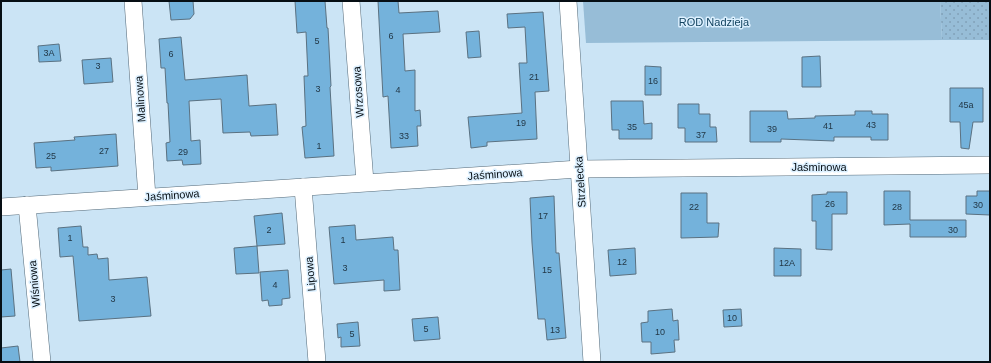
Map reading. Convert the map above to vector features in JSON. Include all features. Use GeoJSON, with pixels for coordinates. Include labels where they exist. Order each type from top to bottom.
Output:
{"type":"FeatureCollection","features":[{"type":"Feature","properties":{"kind":"street","name":"Malinowa"},"geometry":{"type":"LineString","coordinates":[[133,1],[147,197]]}},
{"type":"Feature","properties":{"kind":"street","name":"Wrzosowa"},"geometry":{"type":"LineString","coordinates":[[351,1],[365,182]]}},
{"type":"Feature","properties":{"kind":"street","name":"Strzelecka"},"geometry":{"type":"LineString","coordinates":[[568,1],[592,362]]}},
{"type":"Feature","properties":{"kind":"street","name":"Jaśminowa"},"geometry":{"type":"LineString","coordinates":[[1,207],[579,169],[990,165]]}},
{"type":"Feature","properties":{"kind":"street","name":"Lipowa"},"geometry":{"type":"LineString","coordinates":[[303,187],[317,362]]}},
{"type":"Feature","properties":{"kind":"street","name":"Wiśniowa"},"geometry":{"type":"LineString","coordinates":[[27,206],[42,362]]}},
{"type":"Feature","properties":{"kind":"green space","name":"ROD Nadzieja"},"geometry":{"type":"Polygon","coordinates":[[[583,1],[940,1],[942,40],[586,43],[583,1]]]}},
{"type":"Feature","properties":{"kind":"green space"},"geometry":{"type":"Polygon","coordinates":[[[940,1],[990,1],[990,40],[942,40],[940,1]]]}},
{"type":"Feature","properties":{"kind":"building"},"geometry":{"type":"Polygon","coordinates":[[[169,1],[193,1],[194,14],[190,19],[171,20],[169,1]]]}},
{"type":"Feature","properties":{"kind":"building"},"geometry":{"type":"Polygon","coordinates":[[[295,1],[325,1],[328,28],[334,156],[305,158],[302,127],[306,126],[304,76],[308,76],[306,32],[297,33],[295,1]]]}},
{"type":"Feature","properties":{"kind":"building"},"geometry":{"type":"Polygon","coordinates":[[[378,1],[398,1],[399,13],[438,11],[440,32],[403,34],[405,71],[415,70],[415,111],[420,110],[421,126],[417,126],[418,146],[391,148],[388,96],[383,97],[378,1]]]}},
{"type":"Feature","properties":{"kind":"building"},"geometry":{"type":"Polygon","coordinates":[[[543,12],[549,91],[535,92],[537,139],[487,142],[487,146],[471,148],[468,117],[522,113],[519,63],[527,63],[525,27],[508,28],[507,14],[543,12]]]}},
{"type":"Feature","properties":{"kind":"building"},"geometry":{"type":"Polygon","coordinates":[[[479,31],[481,57],[468,58],[466,32],[479,31]]]}},
{"type":"Feature","properties":{"kind":"building"},"geometry":{"type":"Polygon","coordinates":[[[181,37],[185,80],[247,75],[249,106],[276,104],[278,135],[251,136],[250,132],[223,133],[221,99],[189,101],[191,141],[200,140],[201,164],[183,165],[182,160],[167,161],[166,143],[170,142],[168,103],[165,68],[161,68],[159,39],[181,37]]]}},
{"type":"Feature","properties":{"kind":"building"},"geometry":{"type":"Polygon","coordinates":[[[59,44],[61,61],[39,62],[38,46],[59,44]]]}},
{"type":"Feature","properties":{"kind":"building"},"geometry":{"type":"Polygon","coordinates":[[[820,56],[821,87],[802,87],[802,57],[820,56]]]}},
{"type":"Feature","properties":{"kind":"building"},"geometry":{"type":"Polygon","coordinates":[[[111,58],[113,82],[84,84],[82,60],[111,58]]]}},
{"type":"Feature","properties":{"kind":"building"},"geometry":{"type":"Polygon","coordinates":[[[645,66],[661,67],[661,95],[645,95],[645,66]]]}},
{"type":"Feature","properties":{"kind":"building"},"geometry":{"type":"Polygon","coordinates":[[[950,88],[983,88],[983,122],[973,122],[969,149],[961,148],[960,122],[950,122],[950,88]]]}},
{"type":"Feature","properties":{"kind":"building"},"geometry":{"type":"Polygon","coordinates":[[[611,101],[643,101],[644,124],[652,123],[652,139],[619,139],[619,130],[612,130],[611,101]]]}},
{"type":"Feature","properties":{"kind":"building"},"geometry":{"type":"Polygon","coordinates":[[[678,104],[699,104],[699,114],[710,114],[710,127],[716,127],[717,142],[685,142],[685,128],[678,128],[678,104]]]}},
{"type":"Feature","properties":{"kind":"building"},"geometry":{"type":"Polygon","coordinates":[[[750,111],[787,111],[788,119],[815,118],[815,116],[855,115],[855,111],[872,111],[872,114],[888,114],[888,140],[871,140],[871,137],[834,137],[834,141],[781,139],[781,142],[750,142],[750,111]]]}},
{"type":"Feature","properties":{"kind":"building"},"geometry":{"type":"Polygon","coordinates":[[[116,134],[118,166],[51,171],[51,167],[36,168],[34,143],[75,140],[74,137],[116,134]]]}},
{"type":"Feature","properties":{"kind":"building"},"geometry":{"type":"Polygon","coordinates":[[[884,191],[910,191],[910,220],[966,220],[966,237],[910,237],[910,224],[884,225],[884,191]]]}},
{"type":"Feature","properties":{"kind":"building"},"geometry":{"type":"Polygon","coordinates":[[[977,191],[990,191],[990,215],[966,214],[966,196],[977,196],[977,191]]]}},
{"type":"Feature","properties":{"kind":"building"},"geometry":{"type":"Polygon","coordinates":[[[827,192],[847,192],[847,214],[832,214],[832,250],[816,249],[816,221],[812,221],[812,195],[827,194],[827,192]]]}},
{"type":"Feature","properties":{"kind":"building"},"geometry":{"type":"Polygon","coordinates":[[[681,193],[707,193],[707,223],[719,223],[718,237],[681,238],[681,193]]]}},
{"type":"Feature","properties":{"kind":"building"},"geometry":{"type":"Polygon","coordinates":[[[554,196],[556,253],[559,253],[566,338],[547,340],[545,319],[538,319],[530,198],[554,196]]]}},
{"type":"Feature","properties":{"kind":"building"},"geometry":{"type":"Polygon","coordinates":[[[282,213],[285,244],[257,246],[254,216],[282,213]]]}},
{"type":"Feature","properties":{"kind":"building"},"geometry":{"type":"Polygon","coordinates":[[[355,225],[356,240],[393,237],[394,250],[398,250],[400,290],[384,291],[384,280],[334,284],[329,227],[355,225]]]}},
{"type":"Feature","properties":{"kind":"building"},"geometry":{"type":"Polygon","coordinates":[[[81,226],[83,247],[88,247],[88,255],[97,254],[98,259],[108,258],[109,280],[147,277],[151,316],[79,321],[73,256],[60,257],[58,228],[81,226]]]}},
{"type":"Feature","properties":{"kind":"building"},"geometry":{"type":"Polygon","coordinates":[[[257,246],[259,273],[236,274],[234,248],[257,246]]]}},
{"type":"Feature","properties":{"kind":"building"},"geometry":{"type":"Polygon","coordinates":[[[635,248],[636,274],[610,276],[608,250],[635,248]]]}},
{"type":"Feature","properties":{"kind":"building"},"geometry":{"type":"Polygon","coordinates":[[[774,248],[801,249],[801,276],[774,276],[774,248]]]}},
{"type":"Feature","properties":{"kind":"building"},"geometry":{"type":"Polygon","coordinates":[[[11,269],[15,316],[1,317],[1,270],[11,269]]]}},
{"type":"Feature","properties":{"kind":"building"},"geometry":{"type":"Polygon","coordinates":[[[288,270],[290,298],[282,299],[282,305],[269,306],[268,300],[262,301],[260,272],[288,270]]]}},
{"type":"Feature","properties":{"kind":"building"},"geometry":{"type":"Polygon","coordinates":[[[672,309],[673,321],[678,320],[679,340],[674,340],[675,352],[651,354],[651,342],[642,342],[641,323],[648,322],[648,311],[672,309]]]}},
{"type":"Feature","properties":{"kind":"building"},"geometry":{"type":"Polygon","coordinates":[[[741,309],[742,326],[724,327],[723,310],[741,309]]]}},
{"type":"Feature","properties":{"kind":"building"},"geometry":{"type":"Polygon","coordinates":[[[438,317],[440,339],[414,341],[412,319],[438,317]]]}},
{"type":"Feature","properties":{"kind":"building"},"geometry":{"type":"Polygon","coordinates":[[[358,322],[360,346],[341,347],[341,337],[338,338],[337,324],[358,322]]]}},
{"type":"Feature","properties":{"kind":"building"},"geometry":{"type":"Polygon","coordinates":[[[18,346],[20,362],[1,362],[1,348],[18,346]]]}}]}
